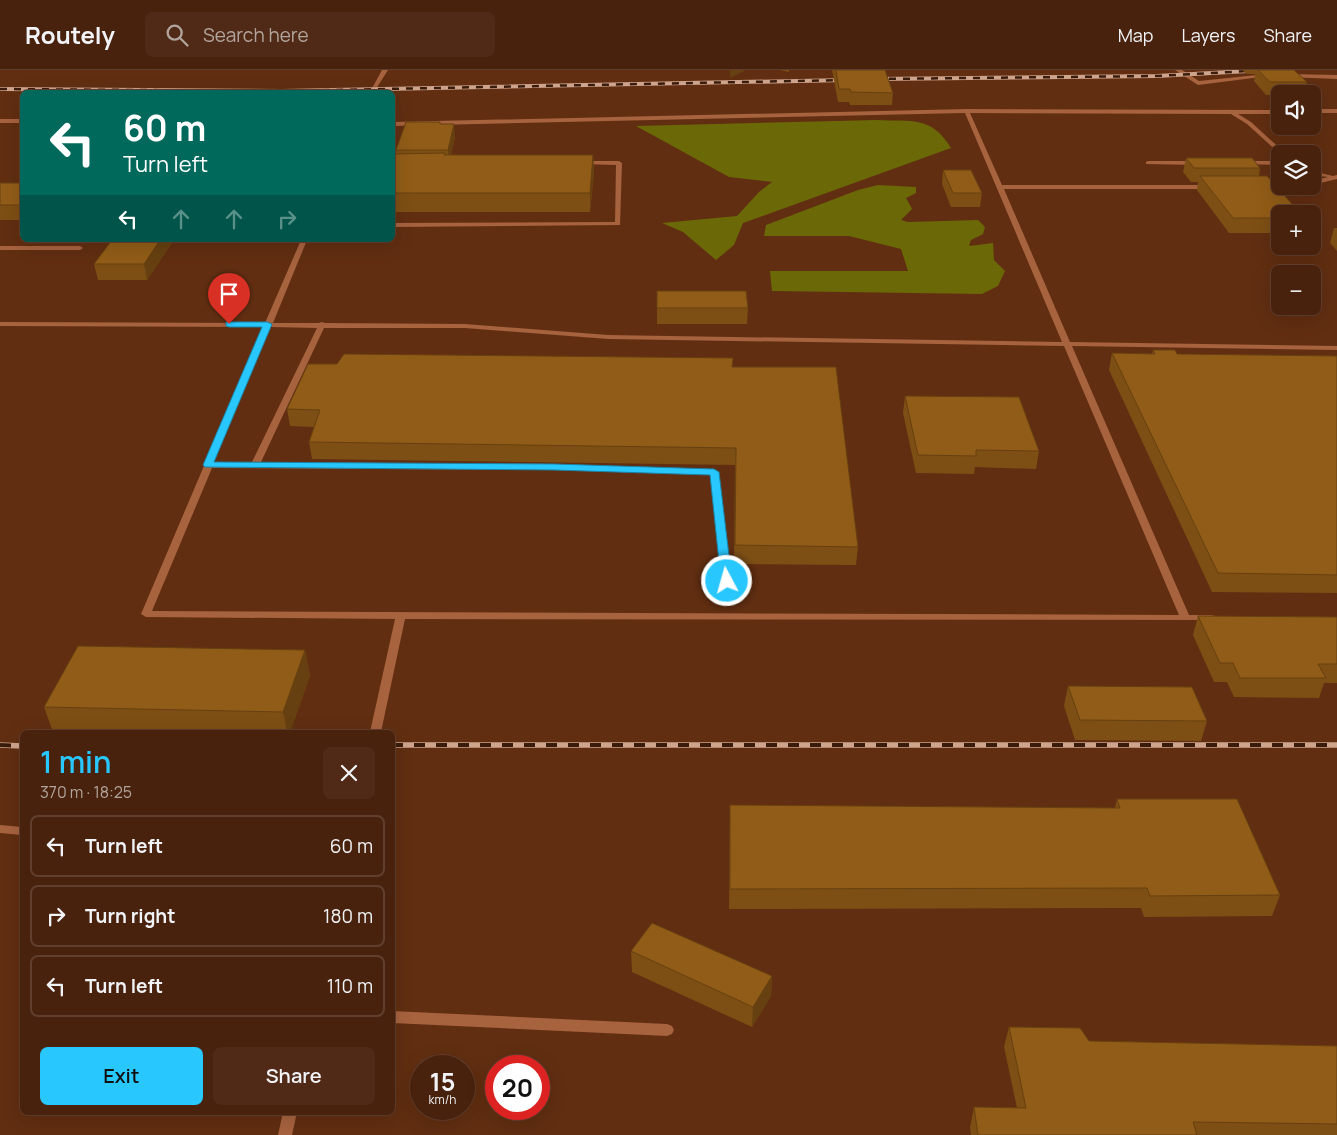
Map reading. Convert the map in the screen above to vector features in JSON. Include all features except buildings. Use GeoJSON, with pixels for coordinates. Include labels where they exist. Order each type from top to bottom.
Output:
{"type":"FeatureCollection","features":[{"type":"Feature","properties":{"kind":"street"},"geometry":{"type":"LineString","coordinates":[[373,90],[385,70]]}},
{"type":"Feature","properties":{"kind":"street"},"geometry":{"type":"LineString","coordinates":[[1178,70],[1198,83],[1270,76]]}},
{"type":"Feature","properties":{"kind":"street"},"geometry":{"type":"LineString","coordinates":[[1279,76],[1337,77]]}},
{"type":"Feature","properties":{"kind":"street"},"geometry":{"type":"LineString","coordinates":[[967,111],[1185,618]]}},
{"type":"Feature","properties":{"kind":"street"},"geometry":{"type":"LineString","coordinates":[[395,124],[967,111],[1271,112]]}},
{"type":"Feature","properties":{"kind":"street"},"geometry":{"type":"LineString","coordinates":[[1321,112],[1337,111]]}},
{"type":"Feature","properties":{"kind":"street"},"geometry":{"type":"LineString","coordinates":[[1231,112],[1249,122],[1273,145]]}},
{"type":"Feature","properties":{"kind":"street"},"geometry":{"type":"LineString","coordinates":[[0,121],[20,121]]}},
{"type":"Feature","properties":{"kind":"street"},"geometry":{"type":"LineString","coordinates":[[395,225],[618,224],[619,163],[570,163]]}},
{"type":"Feature","properties":{"kind":"street"},"geometry":{"type":"LineString","coordinates":[[1148,164],[1205,164]]}},
{"type":"Feature","properties":{"kind":"street"},"geometry":{"type":"LineString","coordinates":[[1233,164],[1271,164]]}},
{"type":"Feature","properties":{"kind":"street"},"geometry":{"type":"LineString","coordinates":[[1321,175],[1335,177]]}},
{"type":"Feature","properties":{"kind":"street"},"geometry":{"type":"LineString","coordinates":[[1321,181],[1335,177]]}},
{"type":"Feature","properties":{"kind":"street"},"geometry":{"type":"LineString","coordinates":[[1000,187],[1214,187]]}},
{"type":"Feature","properties":{"kind":"street"},"geometry":{"type":"LineString","coordinates":[[1262,187],[1271,187]]}},
{"type":"Feature","properties":{"kind":"street"},"geometry":{"type":"LineString","coordinates":[[303,242],[146,614],[1223,618]]}},
{"type":"Feature","properties":{"kind":"street"},"geometry":{"type":"LineString","coordinates":[[0,248],[80,248]]}},
{"type":"Feature","properties":{"kind":"street"},"geometry":{"type":"LineString","coordinates":[[0,324],[465,326],[608,336],[1337,348]]}},
{"type":"Feature","properties":{"kind":"street"},"geometry":{"type":"LineString","coordinates":[[255,465],[322,324]]}},
{"type":"Feature","properties":{"kind":"street"},"geometry":{"type":"LineString","coordinates":[[208,465],[554,467],[714,472],[727,581]]}},
{"type":"Feature","properties":{"kind":"street"},"geometry":{"type":"LineString","coordinates":[[374,730],[401,616]]}},
{"type":"Feature","properties":{"kind":"street"},"geometry":{"type":"LineString","coordinates":[[0,830],[20,831]]}},
{"type":"Feature","properties":{"kind":"street"},"geometry":{"type":"LineString","coordinates":[[395,1017],[667,1030]]}},
{"type":"Feature","properties":{"kind":"street"},"geometry":{"type":"LineString","coordinates":[[285,1135],[289,1115]]}},
{"type":"Feature","properties":{"kind":"shaded area"},"geometry":{"type":"Polygon","coordinates":[[[877,120],[910,121],[928,125],[943,137],[951,148],[743,223],[734,245],[716,260],[683,232],[662,223],[737,216],[759,192],[772,182],[729,177],[636,126],[877,120]]]}},
{"type":"Feature","properties":{"kind":"shaded area"},"geometry":{"type":"Polygon","coordinates":[[[878,185],[916,187],[916,193],[906,198],[912,209],[901,220],[908,222],[978,220],[985,227],[983,234],[971,240],[969,246],[993,243],[994,260],[1005,271],[998,286],[982,294],[772,291],[770,271],[908,271],[901,249],[849,236],[764,236],[766,225],[858,190],[878,185]]]}},
{"type":"Feature","properties":{"kind":"railway"},"geometry":{"type":"LineString","coordinates":[[875,79],[1157,76],[1266,70]]}},
{"type":"Feature","properties":{"kind":"railway"},"geometry":{"type":"LineString","coordinates":[[333,90],[847,80]]}},
{"type":"Feature","properties":{"kind":"railway"},"geometry":{"type":"LineString","coordinates":[[0,89],[141,90]]}},
{"type":"Feature","properties":{"kind":"railway"},"geometry":{"type":"LineString","coordinates":[[0,745],[20,746]]}},
{"type":"Feature","properties":{"kind":"railway"},"geometry":{"type":"LineString","coordinates":[[395,745],[1337,745]]}},
{"type":"Feature","properties":{"kind":"route"},"geometry":{"type":"LineString","coordinates":[[229,324],[267,324],[208,465],[554,467],[714,472],[727,581]]}}]}
